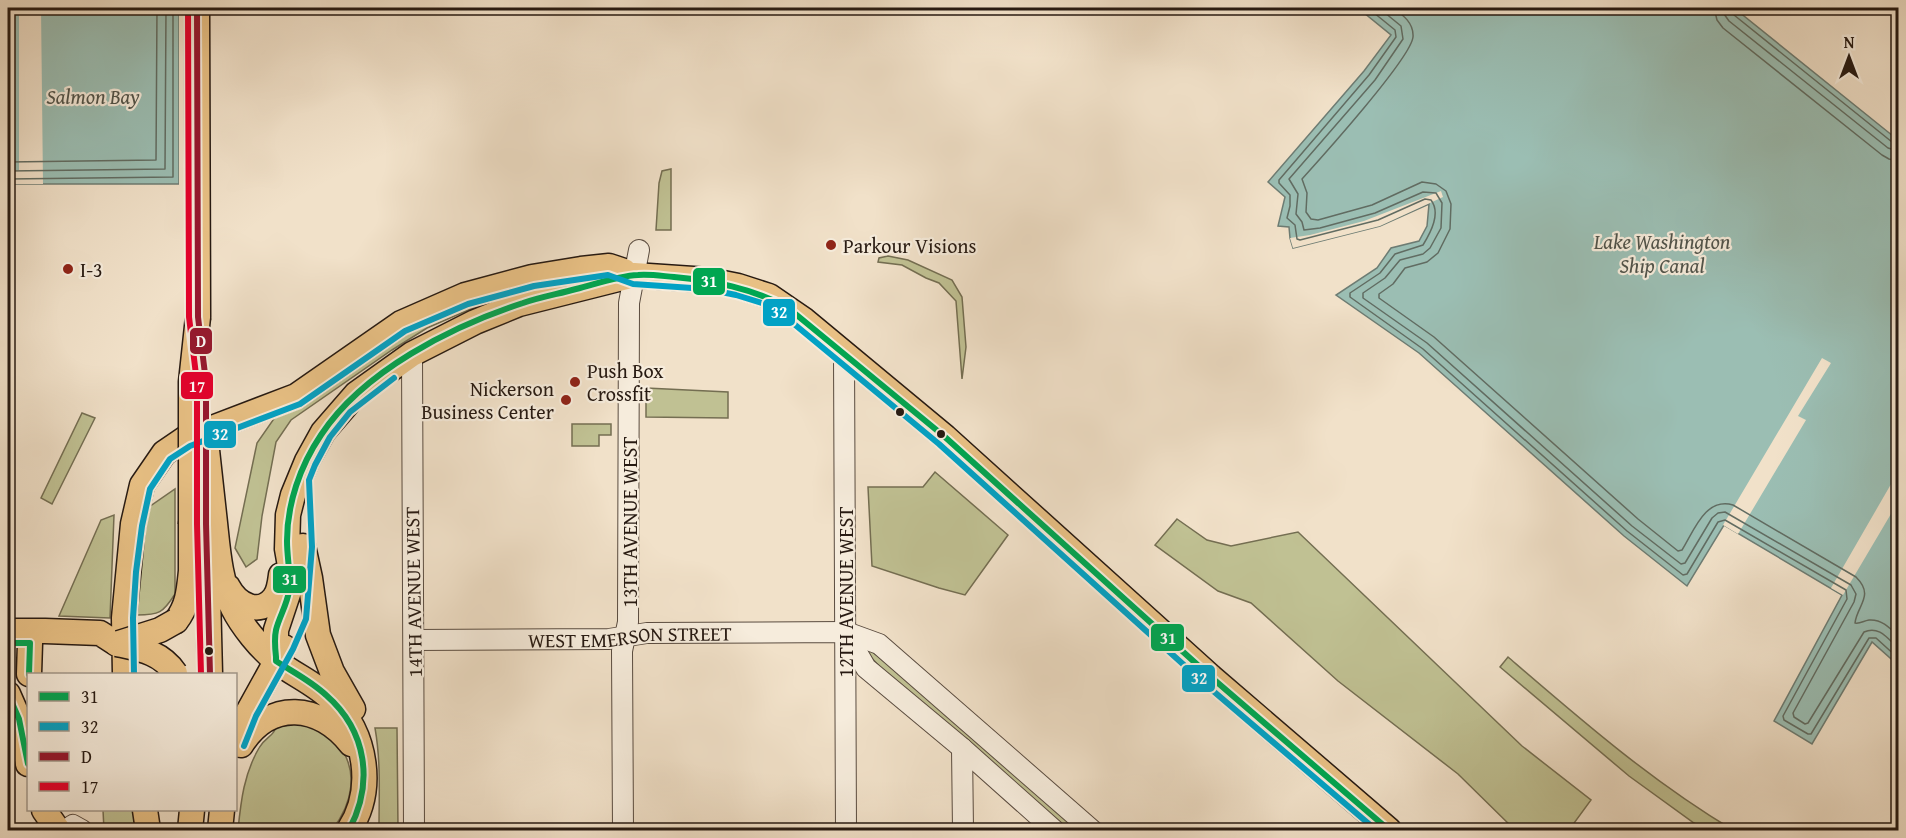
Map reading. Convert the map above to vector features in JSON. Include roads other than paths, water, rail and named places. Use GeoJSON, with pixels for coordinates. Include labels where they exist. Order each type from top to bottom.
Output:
{"type":"FeatureCollection","features":[{"type":"Feature","properties":{"kind":"main road"},"geometry":{"type":"LineString","coordinates":[[197,8],[198,317],[191,382],[204,524],[210,673]]}},
{"type":"Feature","properties":{"kind":"main road"},"geometry":{"type":"LineString","coordinates":[[125,673],[124,618],[133,524],[142,485],[164,453],[186,438],[296,396],[401,323],[465,295],[532,277],[609,266],[634,275],[708,280],[738,285],[769,296],[787,307],[945,437],[1211,677],[1389,831]]}},
{"type":"Feature","properties":{"kind":"main road"},"geometry":{"type":"LineString","coordinates":[[223,577],[235,599],[241,604],[255,608],[269,603],[278,591],[295,548],[303,515],[300,479],[314,446],[344,406],[369,384],[412,354],[475,322],[519,304],[634,275]]}},
{"type":"Feature","properties":{"kind":"main road"},"geometry":{"type":"LineString","coordinates":[[117,644],[160,630],[176,621],[182,614],[188,598],[191,571],[204,524],[206,382],[198,317]]}},
{"type":"Feature","properties":{"kind":"main road"},"geometry":{"type":"LineString","coordinates":[[204,524],[227,595],[239,619],[276,661],[325,693],[339,707],[354,731],[364,767]]}},
{"type":"Feature","properties":{"kind":"main road"},"geometry":{"type":"LineString","coordinates":[[237,740],[248,712],[285,645],[297,616],[295,548]]}},
{"type":"Feature","properties":{"kind":"main road"},"geometry":{"type":"LineString","coordinates":[[295,548],[310,578],[318,635],[332,672],[358,723],[365,750],[363,797],[349,831]]}},
{"type":"Feature","properties":{"kind":"main road"},"geometry":{"type":"LineString","coordinates":[[182,673],[191,571]]}},
{"type":"Feature","properties":{"kind":"main road"},"geometry":{"type":"LineString","coordinates":[[8,632],[100,633],[117,644]]}},
{"type":"Feature","properties":{"kind":"main road"},"geometry":{"type":"LineString","coordinates":[[29,673],[19,643],[117,644],[155,654],[181,673]]}},
{"type":"Feature","properties":{"kind":"main road"},"geometry":{"type":"LineString","coordinates":[[8,694],[19,719],[27,759]]}},
{"type":"Feature","properties":{"kind":"main road"},"geometry":{"type":"LineString","coordinates":[[237,752],[249,733],[258,724],[278,715],[297,712],[316,716],[333,724],[351,744],[364,767]]}},
{"type":"Feature","properties":{"kind":"main road"},"geometry":{"type":"LineString","coordinates":[[45,811],[58,831]]}},
{"type":"Feature","properties":{"kind":"main road"},"geometry":{"type":"LineString","coordinates":[[145,811],[148,831]]}},
{"type":"Feature","properties":{"kind":"main road"},"geometry":{"type":"LineString","coordinates":[[190,831],[192,811]]}},
{"type":"Feature","properties":{"kind":"main road"},"geometry":{"type":"LineString","coordinates":[[209,831],[210,811]]}},
{"type":"Feature","properties":{"kind":"main road"},"geometry":{"type":"LineString","coordinates":[[220,831],[222,811]]}},
{"type":"Feature","properties":{"kind":"street","name":"13TH AVENUE WEST"},"geometry":{"type":"LineString","coordinates":[[623,831],[622,651],[628,622],[629,303],[639,250]]}},
{"type":"Feature","properties":{"kind":"street","name":"14TH AVENUE WEST"},"geometry":{"type":"LineString","coordinates":[[412,354],[414,831]]}},
{"type":"Feature","properties":{"kind":"street","name":"12TH AVENUE WEST"},"geometry":{"type":"LineString","coordinates":[[844,354],[846,831]]}},
{"type":"Feature","properties":{"kind":"street","name":"WEST EMERSON STREET"},"geometry":{"type":"LineString","coordinates":[[414,640],[609,639],[647,633],[846,632],[879,644],[1092,831]]}},
{"type":"Feature","properties":{"kind":"street"},"geometry":{"type":"LineString","coordinates":[[846,632],[867,668],[962,748],[1054,831]]}},
{"type":"Feature","properties":{"kind":"street"},"geometry":{"type":"LineString","coordinates":[[962,748],[963,831]]}},
{"type":"Feature","properties":{"kind":"street"},"geometry":{"type":"LineString","coordinates":[[66,831],[74,825],[82,831]]}},
{"type":"Feature","properties":{"kind":"water","name":"Salmon Bay"},"geometry":{"type":"Polygon","coordinates":[[[8,8],[179,8],[179,184],[8,184],[8,8]]]}},
{"type":"Feature","properties":{"kind":"water","name":"Lake Washington Ship Canal"},"geometry":{"type":"Polygon","coordinates":[[[1358,8],[1734,8],[1898,140],[1898,665],[1872,642],[1812,744],[1774,721],[1842,595],[1724,525],[1687,586],[1624,536],[1419,353],[1336,295],[1377,268],[1391,248],[1419,241],[1427,226],[1429,204],[1380,226],[1293,248],[1289,227],[1278,226],[1285,197],[1268,182],[1364,71],[1391,35],[1358,8]]]}},
{"type":"Feature","properties":{"kind":"place","name":"Parkour Visions"},"geometry":{"type":"Point","coordinates":[831,245]}},
{"type":"Feature","properties":{"kind":"place","name":"I-3"},"geometry":{"type":"Point","coordinates":[68,269]}},
{"type":"Feature","properties":{"kind":"place","name":"Push Box Crossfit"},"geometry":{"type":"Point","coordinates":[575,382]}},
{"type":"Feature","properties":{"kind":"place","name":"Nickerson Business Center"},"geometry":{"type":"Point","coordinates":[566,400]}}]}
